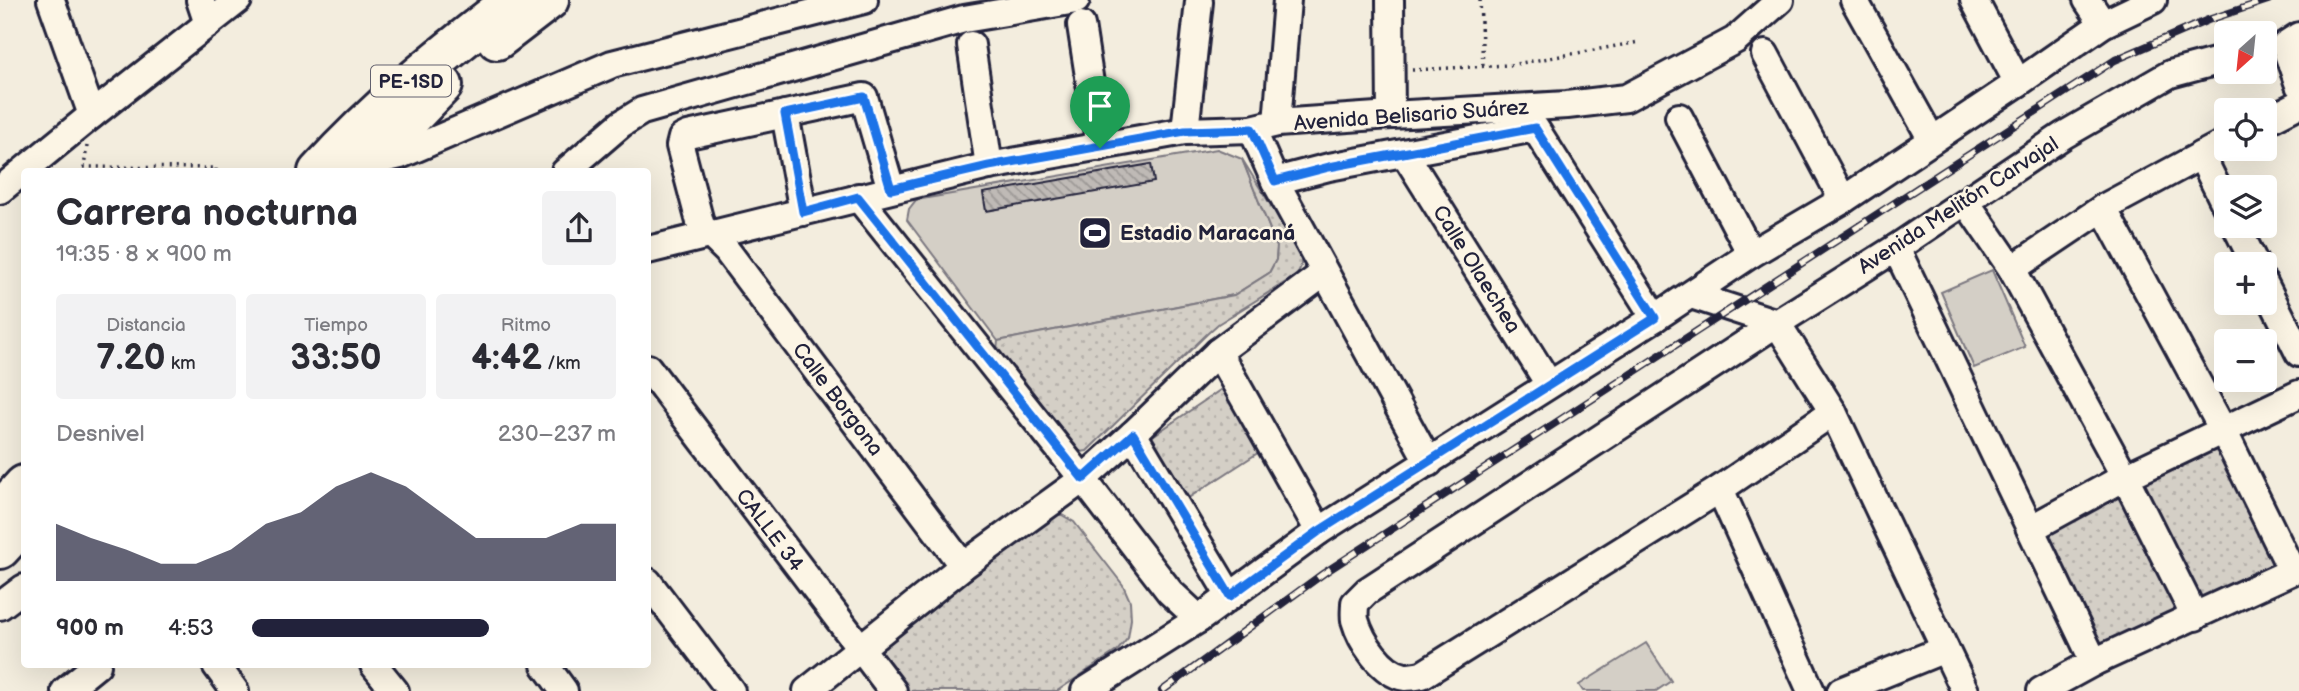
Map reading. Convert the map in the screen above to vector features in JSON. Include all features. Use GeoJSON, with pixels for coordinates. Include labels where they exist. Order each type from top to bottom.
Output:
{"type":"FeatureCollection","features":[{"type":"Feature","properties":{"kind":"highway","name":"PE-1SD"},"geometry":{"type":"LineString","coordinates":[[322,168],[348,139],[426,68],[513,0]]}},
{"type":"Feature","properties":{"kind":"highway","name":"PE-1SD"},"geometry":{"type":"LineString","coordinates":[[365,165],[441,86],[549,0]]}},
{"type":"Feature","properties":{"kind":"highway"},"geometry":{"type":"LineString","coordinates":[[0,511],[21,488]]}},
{"type":"Feature","properties":{"kind":"highway"},"geometry":{"type":"LineString","coordinates":[[0,549],[21,526]]}},
{"type":"Feature","properties":{"kind":"street"},"geometry":{"type":"LineString","coordinates":[[51,0],[92,115]]}},
{"type":"Feature","properties":{"kind":"street"},"geometry":{"type":"LineString","coordinates":[[27,168],[92,115],[204,12],[238,0]]}},
{"type":"Feature","properties":{"kind":"street"},"geometry":{"type":"LineString","coordinates":[[365,165],[400,155],[612,64],[864,0]]}},
{"type":"Feature","properties":{"kind":"street"},"geometry":{"type":"LineString","coordinates":[[1287,0],[1265,126],[1275,181],[1429,463]]}},
{"type":"Feature","properties":{"kind":"street"},"geometry":{"type":"LineString","coordinates":[[1390,0],[1391,115]]}},
{"type":"Feature","properties":{"kind":"street","name":"Avenida Belisario Suárez"},"geometry":{"type":"LineString","coordinates":[[651,249],[989,166],[1185,131],[1391,115],[1567,106],[1626,97],[1735,40],[1780,0]]}},
{"type":"Feature","properties":{"kind":"street"},"geometry":{"type":"LineString","coordinates":[[1854,0],[1932,140]]}},
{"type":"Feature","properties":{"kind":"street"},"geometry":{"type":"LineString","coordinates":[[1974,0],[2018,83]]}},
{"type":"Feature","properties":{"kind":"street"},"geometry":{"type":"LineString","coordinates":[[2087,0],[2102,24]]}},
{"type":"Feature","properties":{"kind":"street"},"geometry":{"type":"LineString","coordinates":[[1085,691],[1199,619],[1319,531],[1429,463],[1751,254],[1843,200],[2102,24],[2153,0]]}},
{"type":"Feature","properties":{"kind":"street"},"geometry":{"type":"LineString","coordinates":[[1185,131],[1199,2]]}},
{"type":"Feature","properties":{"kind":"street"},"geometry":{"type":"LineString","coordinates":[[570,168],[621,124],[642,111],[964,19],[1078,13],[1100,148]]}},
{"type":"Feature","properties":{"kind":"street"},"geometry":{"type":"LineString","coordinates":[[2287,43],[2299,85]]}},
{"type":"Feature","properties":{"kind":"street"},"geometry":{"type":"LineString","coordinates":[[971,45],[989,166]]}},
{"type":"Feature","properties":{"kind":"street"},"geometry":{"type":"LineString","coordinates":[[1765,54],[1843,200]]}},
{"type":"Feature","properties":{"kind":"street","name":"Avenida Melitón Carvajal"},"geometry":{"type":"LineString","coordinates":[[1833,412],[1720,489],[1422,675],[1404,677],[1387,669],[1369,647],[1354,618],[1355,603],[1367,591],[1896,248],[2064,135],[2170,74],[2214,63]]}},
{"type":"Feature","properties":{"kind":"street"},"geometry":{"type":"LineString","coordinates":[[803,212],[785,114],[864,97],[891,189]]}},
{"type":"Feature","properties":{"kind":"street"},"geometry":{"type":"LineString","coordinates":[[2277,115],[2299,104]]}},
{"type":"Feature","properties":{"kind":"street","name":"Calle Borgona"},"geometry":{"type":"LineString","coordinates":[[785,114],[682,138],[680,146],[701,226],[727,251],[963,566]]}},
{"type":"Feature","properties":{"kind":"street"},"geometry":{"type":"LineString","coordinates":[[1679,117],[1751,254]]}},
{"type":"Feature","properties":{"kind":"street"},"geometry":{"type":"LineString","coordinates":[[1275,181],[1329,167],[1535,128],[1655,318]]}},
{"type":"Feature","properties":{"kind":"street"},"geometry":{"type":"LineString","coordinates":[[2012,269],[2103,208],[2214,148]]}},
{"type":"Feature","properties":{"kind":"street","name":"Calle Olaechea"},"geometry":{"type":"LineString","coordinates":[[1405,154],[1549,384]]}},
{"type":"Feature","properties":{"kind":"street"},"geometry":{"type":"LineString","coordinates":[[2201,155],[2214,182]]}},
{"type":"Feature","properties":{"kind":"street"},"geometry":{"type":"LineString","coordinates":[[0,190],[21,173]]}},
{"type":"Feature","properties":{"kind":"street"},"geometry":{"type":"LineString","coordinates":[[858,197],[1170,592],[1199,619]]}},
{"type":"Feature","properties":{"kind":"street"},"geometry":{"type":"LineString","coordinates":[[1966,202],[2012,269],[2124,477],[2195,617]]}},
{"type":"Feature","properties":{"kind":"street"},"geometry":{"type":"LineString","coordinates":[[2040,691],[2094,662],[2296,570],[2103,208]]}},
{"type":"Feature","properties":{"kind":"street"},"geometry":{"type":"LineString","coordinates":[[1896,248],[2094,662]]}},
{"type":"Feature","properties":{"kind":"street"},"geometry":{"type":"LineString","coordinates":[[807,691],[963,566],[1083,479],[1218,352],[1324,273]]}},
{"type":"Feature","properties":{"kind":"street"},"geometry":{"type":"LineString","coordinates":[[1690,295],[1777,323],[1833,412],[1965,691]]}},
{"type":"Feature","properties":{"kind":"street"},"geometry":{"type":"LineString","coordinates":[[2277,309],[2299,353]]}},
{"type":"Feature","properties":{"kind":"street"},"geometry":{"type":"LineString","coordinates":[[1218,352],[1319,531]]}},
{"type":"Feature","properties":{"kind":"street","name":"CALLE 34"},"geometry":{"type":"LineString","coordinates":[[651,372],[892,691]]}},
{"type":"Feature","properties":{"kind":"street"},"geometry":{"type":"LineString","coordinates":[[2030,529],[2124,477],[2299,394]]}},
{"type":"Feature","properties":{"kind":"street"},"geometry":{"type":"LineString","coordinates":[[1133,434],[1230,596]]}},
{"type":"Feature","properties":{"kind":"street"},"geometry":{"type":"LineString","coordinates":[[1720,489],[1811,691]]}},
{"type":"Feature","properties":{"kind":"street"},"geometry":{"type":"LineString","coordinates":[[651,586],[731,691]]}},
{"type":"Feature","properties":{"kind":"street"},"geometry":{"type":"LineString","coordinates":[[0,606],[21,590]]}},
{"type":"Feature","properties":{"kind":"street"},"geometry":{"type":"LineString","coordinates":[[1840,691],[1945,649]]}},
{"type":"Feature","properties":{"kind":"street"},"geometry":{"type":"LineString","coordinates":[[70,690],[94,668]]}},
{"type":"Feature","properties":{"kind":"street"},"geometry":{"type":"LineString","coordinates":[[218,668],[235,691]]}},
{"type":"Feature","properties":{"kind":"street"},"geometry":{"type":"LineString","coordinates":[[376,668],[395,691]]}},
{"type":"Feature","properties":{"kind":"street"},"geometry":{"type":"LineString","coordinates":[[547,668],[564,691]]}},
{"type":"Feature","properties":{"kind":"path"},"geometry":{"type":"LineString","coordinates":[[1480,0],[1483,67]]}},
{"type":"Feature","properties":{"kind":"path"},"geometry":{"type":"LineString","coordinates":[[1390,72],[1510,65],[1639,42]]}},
{"type":"Feature","properties":{"kind":"path"},"geometry":{"type":"LineString","coordinates":[[92,115],[84,167],[216,168]]}},
{"type":"Feature","properties":{"kind":"shaded area","name":"Estadio Maracaná"},"geometry":{"type":"Polygon","coordinates":[[[1217,149],[1242,159],[1277,247],[1276,260],[1269,273],[1234,295],[998,341],[907,220],[909,209],[916,200],[1217,149]]]}},
{"type":"Feature","properties":{"kind":"shaded area"},"geometry":{"type":"Polygon","coordinates":[[[1242,159],[1301,254],[1301,266],[1297,275],[1218,324],[1087,451],[1073,449],[997,351],[998,341],[1234,295],[1269,273],[1276,260],[1277,247],[1242,159]]]}},
{"type":"Feature","properties":{"kind":"shaded area"},"geometry":{"type":"Polygon","coordinates":[[[1992,270],[2025,347],[1974,368],[1941,292],[1992,270]]]}},
{"type":"Feature","properties":{"kind":"shaded area"},"geometry":{"type":"Polygon","coordinates":[[[1229,384],[1267,447],[1182,502],[1144,442],[1229,384]]]}},
{"type":"Feature","properties":{"kind":"shaded area"},"geometry":{"type":"Polygon","coordinates":[[[2219,439],[2281,568],[2201,605],[2138,479],[2219,439]]]}},
{"type":"Feature","properties":{"kind":"shaded area"},"geometry":{"type":"Polygon","coordinates":[[[2124,490],[2184,613],[2098,651],[2040,532],[2124,490]]]}},
{"type":"Feature","properties":{"kind":"shaded area"},"geometry":{"type":"Polygon","coordinates":[[[1049,515],[1062,515],[1074,522],[1123,585],[1130,601],[1128,638],[1118,650],[1057,691],[905,691],[873,653],[1049,515]]]}},
{"type":"Feature","properties":{"kind":"shaded area"},"geometry":{"type":"Polygon","coordinates":[[[1646,643],[1671,681],[1656,691],[1583,691],[1579,685],[1646,643]]]}},
{"type":"Feature","properties":{"kind":"building"},"geometry":{"type":"Polygon","coordinates":[[[1151,164],[1154,182],[986,211],[983,193],[1151,164]]]}},
{"type":"Feature","properties":{"kind":"railway"},"geometry":{"type":"LineString","coordinates":[[1162,691],[1324,573],[2115,60],[2208,20],[2268,0]]}},
{"type":"Feature","properties":{"kind":"place","name":"Estadio Maracaná"},"geometry":{"type":"Point","coordinates":[1095,233]}},
{"type":"Feature","properties":{"kind":"route"},"geometry":{"type":"LineString","coordinates":[[864,97],[891,189],[989,166],[1100,148],[1185,131],[1252,129],[1275,181],[1329,167],[1535,128],[1655,318],[1319,531],[1230,596],[1133,434],[1083,479],[858,197],[803,212],[785,114],[864,97]]}}]}
